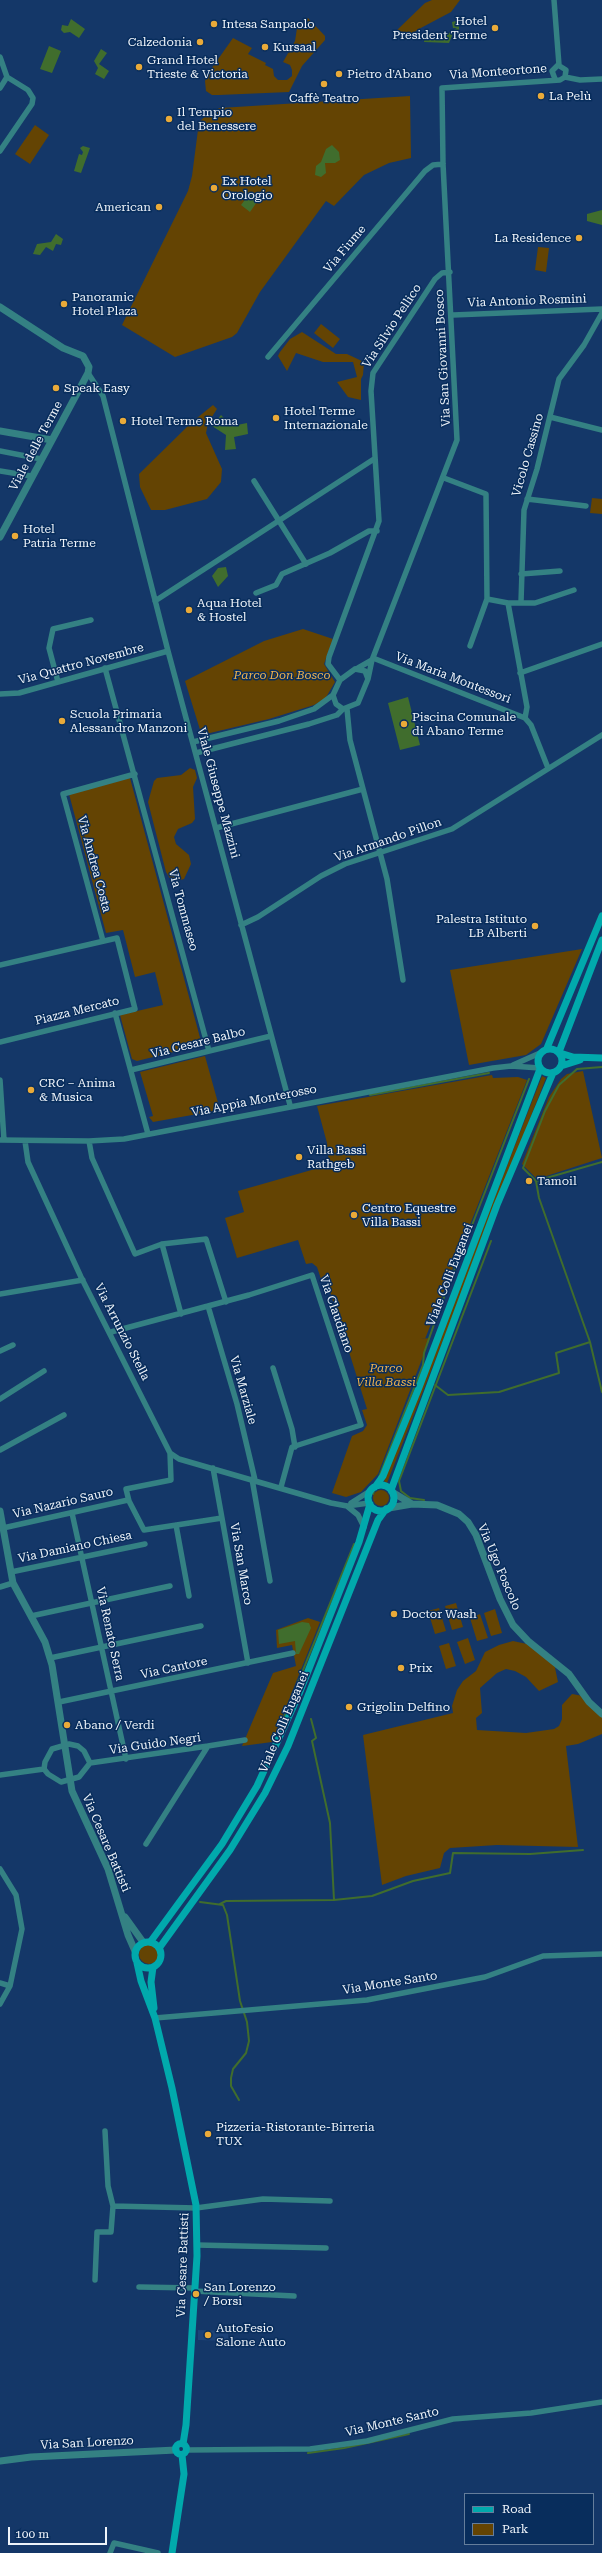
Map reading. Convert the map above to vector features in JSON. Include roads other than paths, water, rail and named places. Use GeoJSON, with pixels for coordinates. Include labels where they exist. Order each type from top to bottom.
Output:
{"type":"FeatureCollection","features":[{"type":"Feature","properties":{"kind":"main road"},"geometry":{"type":"LineString","coordinates":[[540,1053],[547,1048],[602,916]]}},
{"type":"Feature","properties":{"kind":"main road"},"geometry":{"type":"LineString","coordinates":[[602,940],[560,1053],[562,1060],[561,1066],[588,1059],[602,1058]]}},
{"type":"Feature","properties":{"kind":"main road"},"geometry":{"type":"LineString","coordinates":[[547,1048],[560,1053],[588,1059]]}},
{"type":"Feature","properties":{"kind":"main road","name":"Viale Colli Euganei"},"geometry":{"type":"LineString","coordinates":[[151,1941],[222,1844],[257,1786],[299,1694],[364,1526],[370,1504],[372,1489],[383,1476],[418,1390],[540,1068],[537,1060],[540,1053]]}},
{"type":"Feature","properties":{"kind":"main road","name":"Viale Colli Euganei"},"geometry":{"type":"LineString","coordinates":[[160,1948],[230,1850],[265,1794],[288,1746],[378,1520],[393,1500],[392,1491],[497,1205],[553,1073],[561,1066]]}},
{"type":"Feature","properties":{"kind":"main road"},"geometry":{"type":"LineString","coordinates":[[540,1068],[546,1072],[553,1073]]}},
{"type":"Feature","properties":{"kind":"main road"},"geometry":{"type":"LineString","coordinates":[[372,1489],[384,1485],[392,1491]]}},
{"type":"Feature","properties":{"kind":"main road"},"geometry":{"type":"LineString","coordinates":[[370,1504],[377,1510],[387,1509]]}},
{"type":"Feature","properties":{"kind":"main road"},"geometry":{"type":"LineString","coordinates":[[135,1952],[143,1942],[151,1941],[160,1948]]}},
{"type":"Feature","properties":{"kind":"main road","name":"Via Cesare Battisti"},"geometry":{"type":"LineString","coordinates":[[160,1948],[161,1959],[153,1967],[151,1982],[155,2018],[196,2208],[197,2245],[184,2450],[184,2474],[172,2553]]}},
{"type":"Feature","properties":{"kind":"main road","name":"Via Cesare Battisti"},"geometry":{"type":"LineString","coordinates":[[135,1952],[141,1981],[155,2018]]}},
{"type":"Feature","properties":{"kind":"main road"},"geometry":{"type":"LineString","coordinates":[[138,1963],[144,1967],[153,1967]]}},
{"type":"Feature","properties":{"kind":"main road"},"geometry":{"type":"LineString","coordinates":[[176,2450],[178,2445],[184,2450]]}},
{"type":"Feature","properties":{"kind":"street"},"geometry":{"type":"LineString","coordinates":[[554,0],[559,65]]}},
{"type":"Feature","properties":{"kind":"street"},"geometry":{"type":"LineString","coordinates":[[0,57],[8,77],[30,92],[33,102],[0,151]]}},
{"type":"Feature","properties":{"kind":"street","name":"Via Monteortone"},"geometry":{"type":"LineString","coordinates":[[555,79],[552,70],[559,65],[566,70],[565,77]]}},
{"type":"Feature","properties":{"kind":"street"},"geometry":{"type":"LineString","coordinates":[[0,88],[8,77]]}},
{"type":"Feature","properties":{"kind":"street","name":"Via Monteortone"},"geometry":{"type":"LineString","coordinates":[[442,88],[565,77],[580,80],[602,79]]}},
{"type":"Feature","properties":{"kind":"street","name":"Via San Giovanni Bosco"},"geometry":{"type":"LineString","coordinates":[[196,753],[309,724],[337,715],[345,709],[358,703],[368,679],[373,659],[444,478],[457,440],[458,426],[443,164],[442,88]]}},
{"type":"Feature","properties":{"kind":"street","name":"Via Fiume"},"geometry":{"type":"LineString","coordinates":[[268,356],[425,171],[433,165],[443,164]]}},
{"type":"Feature","properties":{"kind":"street","name":"Via Silvio Pellico"},"geometry":{"type":"LineString","coordinates":[[340,680],[328,664],[328,657],[377,531],[379,508],[374,459],[370,391],[373,373],[435,279],[442,273],[450,272]]}},
{"type":"Feature","properties":{"kind":"street"},"geometry":{"type":"LineString","coordinates":[[0,307],[69,351],[86,359],[89,364],[88,373]]}},
{"type":"Feature","properties":{"kind":"street","name":"Via Antonio Rosmini"},"geometry":{"type":"LineString","coordinates":[[452,315],[602,309]]}},
{"type":"Feature","properties":{"kind":"street","name":"Vicolo Cassino"},"geometry":{"type":"LineString","coordinates":[[521,602],[523,520],[527,498],[537,469],[559,379],[584,345],[602,313]]}},
{"type":"Feature","properties":{"kind":"street","name":"Viale delle Terme"},"geometry":{"type":"LineString","coordinates":[[0,537],[2,530],[88,373]]}},
{"type":"Feature","properties":{"kind":"street","name":"Viale Giuseppe Mazzini"},"geometry":{"type":"LineString","coordinates":[[88,373],[103,396],[168,651],[290,1105]]}},
{"type":"Feature","properties":{"kind":"street"},"geometry":{"type":"LineString","coordinates":[[550,417],[602,430]]}},
{"type":"Feature","properties":{"kind":"street"},"geometry":{"type":"LineString","coordinates":[[0,431],[52,440]]}},
{"type":"Feature","properties":{"kind":"street"},"geometry":{"type":"LineString","coordinates":[[0,452],[41,459]]}},
{"type":"Feature","properties":{"kind":"street"},"geometry":{"type":"LineString","coordinates":[[155,601],[374,459]]}},
{"type":"Feature","properties":{"kind":"street"},"geometry":{"type":"LineString","coordinates":[[0,471],[31,476]]}},
{"type":"Feature","properties":{"kind":"street"},"geometry":{"type":"LineString","coordinates":[[444,478],[486,494],[486,599],[470,646]]}},
{"type":"Feature","properties":{"kind":"street"},"geometry":{"type":"LineString","coordinates":[[254,481],[280,520],[306,564]]}},
{"type":"Feature","properties":{"kind":"street"},"geometry":{"type":"LineString","coordinates":[[527,498],[586,506]]}},
{"type":"Feature","properties":{"kind":"street"},"geometry":{"type":"LineString","coordinates":[[256,593],[276,585],[282,574],[306,564],[369,531],[377,531]]}},
{"type":"Feature","properties":{"kind":"street"},"geometry":{"type":"LineString","coordinates":[[521,574],[560,571]]}},
{"type":"Feature","properties":{"kind":"street"},"geometry":{"type":"LineString","coordinates":[[486,599],[508,603],[535,603],[574,590]]}},
{"type":"Feature","properties":{"kind":"street"},"geometry":{"type":"LineString","coordinates":[[508,603],[527,707],[525,718],[531,725],[548,768]]}},
{"type":"Feature","properties":{"kind":"street"},"geometry":{"type":"LineString","coordinates":[[58,682],[49,648],[53,629],[91,620]]}},
{"type":"Feature","properties":{"kind":"street"},"geometry":{"type":"LineString","coordinates":[[520,673],[602,644]]}},
{"type":"Feature","properties":{"kind":"street","name":"Via Quattro Novembre"},"geometry":{"type":"LineString","coordinates":[[0,694],[18,693],[168,651]]}},
{"type":"Feature","properties":{"kind":"street"},"geometry":{"type":"LineString","coordinates":[[193,742],[307,712],[320,706],[333,695],[340,680],[354,669],[373,659]]}},
{"type":"Feature","properties":{"kind":"street","name":"Via Maria Montessori"},"geometry":{"type":"LineString","coordinates":[[373,659],[525,718]]}},
{"type":"Feature","properties":{"kind":"street","name":"Via Tommaseo"},"geometry":{"type":"LineString","coordinates":[[105,668],[209,1051]]}},
{"type":"Feature","properties":{"kind":"street"},"geometry":{"type":"LineString","coordinates":[[354,669],[365,671],[368,679]]}},
{"type":"Feature","properties":{"kind":"street"},"geometry":{"type":"LineString","coordinates":[[333,695],[336,704],[345,709],[350,740],[381,853],[403,980]]}},
{"type":"Feature","properties":{"kind":"street","name":"Via Armando Pillon"},"geometry":{"type":"LineString","coordinates":[[241,925],[258,917],[321,876],[345,864],[452,829],[602,735]]}},
{"type":"Feature","properties":{"kind":"street","name":"Via Andrea Costa"},"geometry":{"type":"LineString","coordinates":[[103,941],[63,794],[135,774]]}},
{"type":"Feature","properties":{"kind":"street"},"geometry":{"type":"LineString","coordinates":[[216,828],[364,789]]}},
{"type":"Feature","properties":{"kind":"street","name":"Piazza Mercato"},"geometry":{"type":"LineString","coordinates":[[0,965],[117,938],[135,1009],[0,1042]]}},
{"type":"Feature","properties":{"kind":"street"},"geometry":{"type":"LineString","coordinates":[[115,1013],[148,1134]]}},
{"type":"Feature","properties":{"kind":"street","name":"Via Cesare Balbo"},"geometry":{"type":"LineString","coordinates":[[131,1070],[271,1036]]}},
{"type":"Feature","properties":{"kind":"street","name":"Via Appia Monterosso"},"geometry":{"type":"LineString","coordinates":[[2,1140],[89,1141],[124,1139],[290,1105],[511,1066],[530,1060],[540,1053]]}},
{"type":"Feature","properties":{"kind":"street","name":"Via Appia Monterosso"},"geometry":{"type":"LineString","coordinates":[[511,1066],[540,1068]]}},
{"type":"Feature","properties":{"kind":"street"},"geometry":{"type":"LineString","coordinates":[[0,1080],[2,1140]]}},
{"type":"Feature","properties":{"kind":"street","name":"Via Arrunzio Stella"},"geometry":{"type":"LineString","coordinates":[[25,1141],[28,1162],[82,1279],[111,1332],[170,1453]]}},
{"type":"Feature","properties":{"kind":"street"},"geometry":{"type":"LineString","coordinates":[[89,1141],[92,1158],[135,1254],[162,1244],[206,1239],[226,1302]]}},
{"type":"Feature","properties":{"kind":"street"},"geometry":{"type":"LineString","coordinates":[[162,1244],[181,1314]]}},
{"type":"Feature","properties":{"kind":"street","name":"Via Claudiano"},"geometry":{"type":"LineString","coordinates":[[111,1332],[226,1302],[310,1274],[314,1276],[361,1425],[294,1447]]}},
{"type":"Feature","properties":{"kind":"street"},"geometry":{"type":"LineString","coordinates":[[0,1294],[82,1279]]}},
{"type":"Feature","properties":{"kind":"street","name":"Via Marziale"},"geometry":{"type":"LineString","coordinates":[[208,1306],[237,1404],[253,1479]]}},
{"type":"Feature","properties":{"kind":"street"},"geometry":{"type":"LineString","coordinates":[[0,1351],[13,1345]]}},
{"type":"Feature","properties":{"kind":"street"},"geometry":{"type":"LineString","coordinates":[[273,1368],[292,1429],[294,1447],[291,1450],[281,1487]]}},
{"type":"Feature","properties":{"kind":"street"},"geometry":{"type":"LineString","coordinates":[[0,1399],[44,1371]]}},
{"type":"Feature","properties":{"kind":"street"},"geometry":{"type":"LineString","coordinates":[[0,1450],[64,1415]]}},
{"type":"Feature","properties":{"kind":"street"},"geometry":{"type":"LineString","coordinates":[[170,1453],[179,1459],[347,1506],[370,1504]]}},
{"type":"Feature","properties":{"kind":"street","name":"Via Nazario Sauro"},"geometry":{"type":"LineString","coordinates":[[170,1453],[171,1480],[126,1489],[128,1500],[144,1530],[222,1518]]}},
{"type":"Feature","properties":{"kind":"street","name":"Via San Marco"},"geometry":{"type":"LineString","coordinates":[[213,1468],[248,1663]]}},
{"type":"Feature","properties":{"kind":"street"},"geometry":{"type":"LineString","coordinates":[[253,1479],[270,1581]]}},
{"type":"Feature","properties":{"kind":"street"},"geometry":{"type":"LineString","coordinates":[[347,1506],[372,1489]]}},
{"type":"Feature","properties":{"kind":"street","name":"Via Ugo Foscolo"},"geometry":{"type":"LineString","coordinates":[[392,1491],[412,1504]]}},
{"type":"Feature","properties":{"kind":"street","name":"Via Nazario Sauro"},"geometry":{"type":"LineString","coordinates":[[3,1528],[128,1500]]}},
{"type":"Feature","properties":{"kind":"street","name":"Via Ugo Foscolo"},"geometry":{"type":"LineString","coordinates":[[387,1509],[412,1504],[437,1505],[459,1514],[468,1522],[476,1535],[500,1599],[514,1625],[528,1642],[569,1674],[589,1702],[602,1714]]}},
{"type":"Feature","properties":{"kind":"street"},"geometry":{"type":"LineString","coordinates":[[347,1506],[358,1515],[364,1526]]}},
{"type":"Feature","properties":{"kind":"street","name":"Via Cesare Battisti"},"geometry":{"type":"LineString","coordinates":[[0,1511],[13,1584],[45,1642],[50,1658],[59,1702],[70,1781],[75,1797],[108,1869],[123,1913],[128,1936],[135,1952]]}},
{"type":"Feature","properties":{"kind":"street","name":"Via Renato Serra"},"geometry":{"type":"LineString","coordinates":[[72,1513],[103,1646],[126,1759]]}},
{"type":"Feature","properties":{"kind":"street"},"geometry":{"type":"LineString","coordinates":[[176,1525],[189,1596]]}},
{"type":"Feature","properties":{"kind":"street","name":"Via Damiano Chiesa"},"geometry":{"type":"LineString","coordinates":[[10,1572],[145,1544]]}},
{"type":"Feature","properties":{"kind":"street"},"geometry":{"type":"LineString","coordinates":[[0,1587],[13,1584]]}},
{"type":"Feature","properties":{"kind":"street"},"geometry":{"type":"LineString","coordinates":[[31,1616],[170,1586]]}},
{"type":"Feature","properties":{"kind":"street"},"geometry":{"type":"LineString","coordinates":[[50,1658],[201,1626]]}},
{"type":"Feature","properties":{"kind":"street","name":"Via Cantore"},"geometry":{"type":"LineString","coordinates":[[59,1702],[293,1653]]}},
{"type":"Feature","properties":{"kind":"street"},"geometry":{"type":"LineString","coordinates":[[208,1746],[245,1740]]}},
{"type":"Feature","properties":{"kind":"street"},"geometry":{"type":"LineString","coordinates":[[44,1769],[46,1758],[52,1749],[64,1744],[78,1746],[84,1751],[90,1763]]}},
{"type":"Feature","properties":{"kind":"street","name":"Via Guido Negri"},"geometry":{"type":"LineString","coordinates":[[90,1763],[208,1746]]}},
{"type":"Feature","properties":{"kind":"street","name":"Via Guido Negri"},"geometry":{"type":"LineString","coordinates":[[146,1844],[208,1746]]}},
{"type":"Feature","properties":{"kind":"street","name":"Via Cesare Battisti"},"geometry":{"type":"LineString","coordinates":[[70,1781],[79,1777],[90,1763]]}},
{"type":"Feature","properties":{"kind":"street"},"geometry":{"type":"LineString","coordinates":[[0,1775],[44,1769]]}},
{"type":"Feature","properties":{"kind":"street"},"geometry":{"type":"LineString","coordinates":[[44,1769],[55,1780],[61,1782],[70,1781]]}},
{"type":"Feature","properties":{"kind":"street"},"geometry":{"type":"LineString","coordinates":[[0,1869],[16,1895],[22,1929],[10,1986],[0,2004]]}},
{"type":"Feature","properties":{"kind":"street","name":"Via Cesare Battisti"},"geometry":{"type":"LineString","coordinates":[[123,1913],[143,1942]]}},
{"type":"Feature","properties":{"kind":"street","name":"Via Monte Santo"},"geometry":{"type":"LineString","coordinates":[[155,2018],[367,2000],[484,1977],[543,1956],[602,1954]]}},
{"type":"Feature","properties":{"kind":"street"},"geometry":{"type":"LineString","coordinates":[[0,1983],[10,1986]]}},
{"type":"Feature","properties":{"kind":"street"},"geometry":{"type":"LineString","coordinates":[[95,2280],[97,2232],[111,2232],[113,2206],[108,2186],[105,2131]]}},
{"type":"Feature","properties":{"kind":"street"},"geometry":{"type":"LineString","coordinates":[[113,2206],[196,2208],[264,2199],[330,2201]]}},
{"type":"Feature","properties":{"kind":"street"},"geometry":{"type":"LineString","coordinates":[[197,2245],[326,2248]]}},
{"type":"Feature","properties":{"kind":"street"},"geometry":{"type":"LineString","coordinates":[[140,2287],[294,2296]]}},
{"type":"Feature","properties":{"kind":"street","name":"Via Monte Santo"},"geometry":{"type":"LineString","coordinates":[[184,2450],[310,2449],[367,2441],[453,2419],[531,2413],[602,2402]]}},
{"type":"Feature","properties":{"kind":"street","name":"Via San Lorenzo"},"geometry":{"type":"LineString","coordinates":[[0,2461],[51,2456],[176,2450]]}},
{"type":"Feature","properties":{"kind":"street"},"geometry":{"type":"LineString","coordinates":[[110,2553],[114,2543],[158,2553]]}},
{"type":"Feature","properties":{"kind":"waterway"},"geometry":{"type":"LineString","coordinates":[[602,1067],[577,1069],[559,1085],[545,1111],[523,1168],[536,1181],[602,1162]]}},
{"type":"Feature","properties":{"kind":"waterway"},"geometry":{"type":"LineString","coordinates":[[370,1095],[489,1073]]}},
{"type":"Feature","properties":{"kind":"waterway"},"geometry":{"type":"LineString","coordinates":[[379,1477],[423,1365],[424,1353],[439,1310],[529,1079]]}},
{"type":"Feature","properties":{"kind":"waterway"},"geometry":{"type":"LineString","coordinates":[[536,1181],[539,1198],[590,1342],[602,1392]]}},
{"type":"Feature","properties":{"kind":"waterway"},"geometry":{"type":"LineString","coordinates":[[424,1500],[410,1498],[401,1491],[399,1481],[491,1241]]}},
{"type":"Feature","properties":{"kind":"waterway"},"geometry":{"type":"LineString","coordinates":[[435,1385],[448,1395],[499,1392],[559,1373],[556,1353],[590,1342]]}},
{"type":"Feature","properties":{"kind":"waterway"},"geometry":{"type":"LineString","coordinates":[[373,1494],[375,1488]]}},
{"type":"Feature","properties":{"kind":"waterway"},"geometry":{"type":"LineString","coordinates":[[282,1722],[354,1544]]}},
{"type":"Feature","properties":{"kind":"waterway"},"geometry":{"type":"LineString","coordinates":[[311,1719],[316,1738],[312,1741],[330,1823],[334,1900]]}},
{"type":"Feature","properties":{"kind":"waterway"},"geometry":{"type":"LineString","coordinates":[[220,1904],[226,1901],[334,1900],[372,1896],[413,1881],[450,1873],[453,1853],[530,1854],[583,1850]]}},
{"type":"Feature","properties":{"kind":"waterway"},"geometry":{"type":"LineString","coordinates":[[200,1902],[223,1905],[227,1915],[240,2001],[247,2022],[249,2041],[246,2053],[233,2069],[231,2078],[231,2086],[239,2100]]}},
{"type":"Feature","properties":{"kind":"waterway"},"geometry":{"type":"LineString","coordinates":[[308,2453],[344,2448],[409,2434]]}},
{"type":"Feature","properties":{"kind":"place","name":"Intesa Sanpaolo"},"geometry":{"type":"Point","coordinates":[214,24]}},
{"type":"Feature","properties":{"kind":"place","name":"Hotel President Terme"},"geometry":{"type":"Point","coordinates":[495,28]}},
{"type":"Feature","properties":{"kind":"place","name":"Calzedonia"},"geometry":{"type":"Point","coordinates":[200,42]}},
{"type":"Feature","properties":{"kind":"place","name":"Kursaal"},"geometry":{"type":"Point","coordinates":[265,47]}},
{"type":"Feature","properties":{"kind":"place","name":"Grand Hotel Trieste & Victoria"},"geometry":{"type":"Point","coordinates":[139,67]}},
{"type":"Feature","properties":{"kind":"place","name":"Pietro d'Abano"},"geometry":{"type":"Point","coordinates":[339,74]}},
{"type":"Feature","properties":{"kind":"place","name":"Caffè Teatro"},"geometry":{"type":"Point","coordinates":[324,84]}},
{"type":"Feature","properties":{"kind":"place","name":"La Pelù"},"geometry":{"type":"Point","coordinates":[541,96]}},
{"type":"Feature","properties":{"kind":"place","name":"Il Tempio del Benessere"},"geometry":{"type":"Point","coordinates":[169,119]}},
{"type":"Feature","properties":{"kind":"place","name":"Ex Hotel Orologio"},"geometry":{"type":"Point","coordinates":[214,188]}},
{"type":"Feature","properties":{"kind":"place","name":"American"},"geometry":{"type":"Point","coordinates":[159,207]}},
{"type":"Feature","properties":{"kind":"place","name":"La Residence"},"geometry":{"type":"Point","coordinates":[579,238]}},
{"type":"Feature","properties":{"kind":"place","name":"Panoramic Hotel Plaza"},"geometry":{"type":"Point","coordinates":[64,304]}},
{"type":"Feature","properties":{"kind":"place","name":"Speak Easy"},"geometry":{"type":"Point","coordinates":[56,388]}},
{"type":"Feature","properties":{"kind":"place","name":"Hotel Terme Internazionale"},"geometry":{"type":"Point","coordinates":[276,418]}},
{"type":"Feature","properties":{"kind":"place","name":"Hotel Terme Roma"},"geometry":{"type":"Point","coordinates":[123,421]}},
{"type":"Feature","properties":{"kind":"place","name":"Hotel Patria Terme"},"geometry":{"type":"Point","coordinates":[15,536]}},
{"type":"Feature","properties":{"kind":"place","name":"Aqua Hotel & Hostel"},"geometry":{"type":"Point","coordinates":[189,610]}},
{"type":"Feature","properties":{"kind":"place","name":"Scuola Primaria Alessandro Manzoni"},"geometry":{"type":"Point","coordinates":[62,721]}},
{"type":"Feature","properties":{"kind":"place","name":"Piscina Comunale di Abano Terme"},"geometry":{"type":"Point","coordinates":[404,724]}},
{"type":"Feature","properties":{"kind":"place","name":"Palestra Istituto LB Alberti"},"geometry":{"type":"Point","coordinates":[535,926]}},
{"type":"Feature","properties":{"kind":"place","name":"CRC – Anima & Musica"},"geometry":{"type":"Point","coordinates":[31,1090]}},
{"type":"Feature","properties":{"kind":"place","name":"Villa Bassi Rathgeb"},"geometry":{"type":"Point","coordinates":[299,1157]}},
{"type":"Feature","properties":{"kind":"place","name":"Tamoil"},"geometry":{"type":"Point","coordinates":[529,1181]}},
{"type":"Feature","properties":{"kind":"place","name":"Centro Equestre Villa Bassi"},"geometry":{"type":"Point","coordinates":[354,1215]}},
{"type":"Feature","properties":{"kind":"place","name":"Doctor Wash"},"geometry":{"type":"Point","coordinates":[394,1614]}},
{"type":"Feature","properties":{"kind":"place","name":"Prix"},"geometry":{"type":"Point","coordinates":[401,1668]}},
{"type":"Feature","properties":{"kind":"place","name":"Grigolin Delfino"},"geometry":{"type":"Point","coordinates":[349,1707]}},
{"type":"Feature","properties":{"kind":"place","name":"Abano / Verdi"},"geometry":{"type":"Point","coordinates":[67,1725]}},
{"type":"Feature","properties":{"kind":"place","name":"Pizzeria-Ristorante-Birreria TUX"},"geometry":{"type":"Point","coordinates":[208,2134]}},
{"type":"Feature","properties":{"kind":"place","name":"San Lorenzo / Borsi"},"geometry":{"type":"Point","coordinates":[196,2294]}},
{"type":"Feature","properties":{"kind":"place","name":"AutoFesio Salone Auto"},"geometry":{"type":"Point","coordinates":[208,2335]}},
{"type":"Feature","properties":{"kind":"park label","name":"Parco Don Bosco"},"geometry":{"type":"Point","coordinates":[282,675]}},
{"type":"Feature","properties":{"kind":"park label","name":"Parco Villa Bassi"},"geometry":{"type":"Point","coordinates":[386,1375]}}]}
